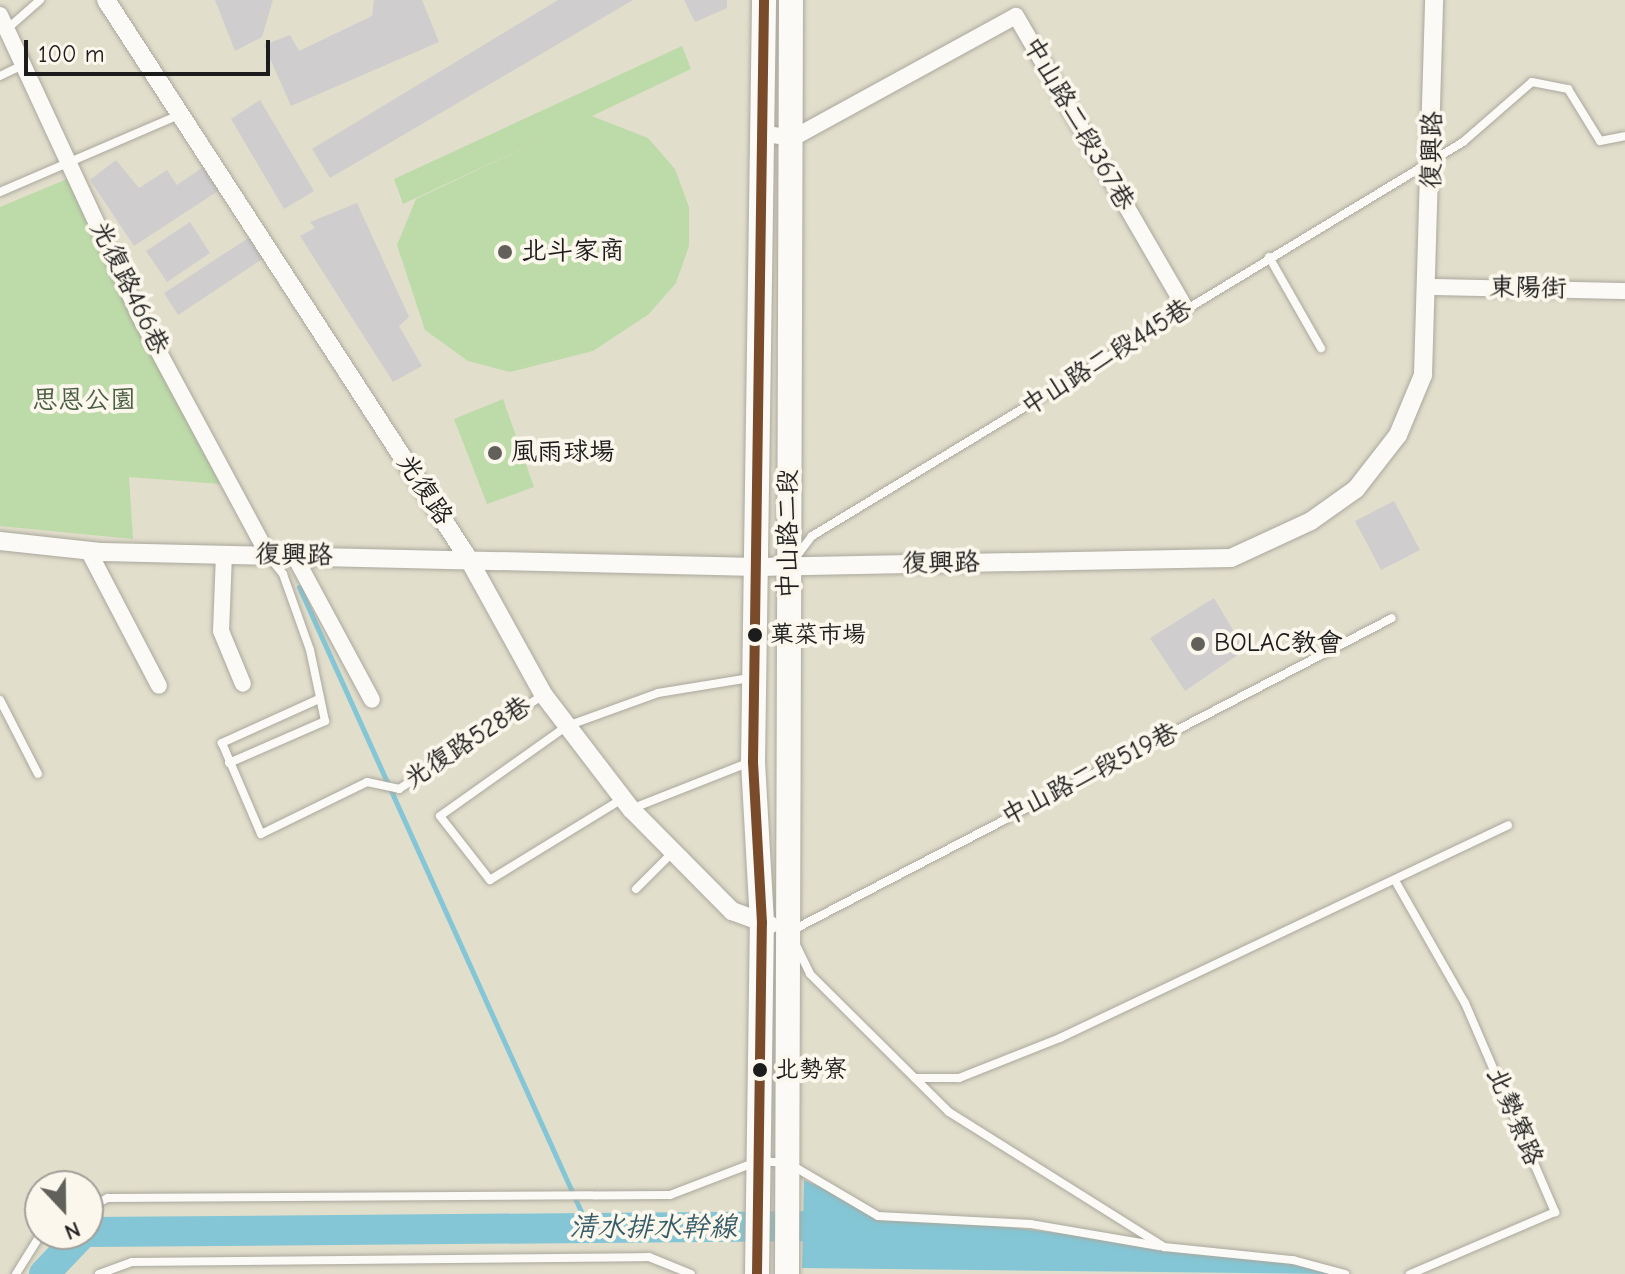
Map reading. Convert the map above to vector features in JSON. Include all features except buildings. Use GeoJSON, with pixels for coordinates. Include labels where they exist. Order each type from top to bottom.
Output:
{"type":"FeatureCollection","features":[{"type":"Feature","properties":{"kind":"main road","name":"中山路二段"},"geometry":{"type":"LineString","coordinates":[[757,1274],[762,923],[753,762],[767,134],[764,0]]}},
{"type":"Feature","properties":{"kind":"main road","name":"中山路二段"},"geometry":{"type":"LineString","coordinates":[[787,1274],[793,138],[791,0]]}},
{"type":"Feature","properties":{"kind":"street","name":"光復路"},"geometry":{"type":"LineString","coordinates":[[106,0],[468,558],[543,694],[627,804],[732,911],[789,931]]}},
{"type":"Feature","properties":{"kind":"street","name":"復興路"},"geometry":{"type":"LineString","coordinates":[[0,541],[88,550],[757,567],[1231,558],[1311,521],[1356,489],[1398,435],[1423,375],[1430,287],[1434,155],[1434,0]]}},
{"type":"Feature","properties":{"kind":"street","name":"中山路二段367巷"},"geometry":{"type":"LineString","coordinates":[[793,138],[1016,16],[1185,308]]}},
{"type":"Feature","properties":{"kind":"street","name":"光復路466巷"},"geometry":{"type":"LineString","coordinates":[[4,22],[140,317],[268,555]]}},
{"type":"Feature","properties":{"kind":"street"},"geometry":{"type":"LineString","coordinates":[[767,134],[793,138]]}},
{"type":"Feature","properties":{"kind":"street","name":"東陽街"},"geometry":{"type":"LineString","coordinates":[[1430,287],[1625,291]]}},
{"type":"Feature","properties":{"kind":"street"},"geometry":{"type":"LineString","coordinates":[[88,550],[159,686]]}},
{"type":"Feature","properties":{"kind":"street"},"geometry":{"type":"LineString","coordinates":[[224,554],[221,631],[243,684]]}},
{"type":"Feature","properties":{"kind":"street"},"geometry":{"type":"LineString","coordinates":[[295,557],[372,700]]}},
{"type":"Feature","properties":{"kind":"lane"},"geometry":{"type":"LineString","coordinates":[[4,22],[40,0]]}},
{"type":"Feature","properties":{"kind":"lane"},"geometry":{"type":"LineString","coordinates":[[0,76],[23,65]]}},
{"type":"Feature","properties":{"kind":"lane","name":"中山路二段445巷"},"geometry":{"type":"LineString","coordinates":[[789,567],[812,536],[1434,155],[1463,142],[1532,82],[1568,89],[1600,141],[1625,136]]}},
{"type":"Feature","properties":{"kind":"lane"},"geometry":{"type":"LineString","coordinates":[[0,192],[182,113]]}},
{"type":"Feature","properties":{"kind":"lane"},"geometry":{"type":"LineString","coordinates":[[1269,257],[1321,348]]}},
{"type":"Feature","properties":{"kind":"lane"},"geometry":{"type":"LineString","coordinates":[[268,555],[283,574],[319,699],[325,721],[229,763],[222,743],[319,699]]}},
{"type":"Feature","properties":{"kind":"lane","name":"中山路二段519巷"},"geometry":{"type":"LineString","coordinates":[[789,931],[1392,618]]}},
{"type":"Feature","properties":{"kind":"lane"},"geometry":{"type":"LineString","coordinates":[[753,762],[627,804],[490,880],[440,816],[567,726],[658,693],[755,677]]}},
{"type":"Feature","properties":{"kind":"lane","name":"光復路528巷"},"geometry":{"type":"LineString","coordinates":[[229,763],[261,834],[367,782],[399,789],[543,694]]}},
{"type":"Feature","properties":{"kind":"lane"},"geometry":{"type":"LineString","coordinates":[[0,700],[38,774]]}},
{"type":"Feature","properties":{"kind":"lane"},"geometry":{"type":"LineString","coordinates":[[915,1078],[959,1078],[1060,1038],[1397,884],[1508,825]]}},
{"type":"Feature","properties":{"kind":"lane"},"geometry":{"type":"LineString","coordinates":[[636,889],[673,851]]}},
{"type":"Feature","properties":{"kind":"lane","name":"北勢寮路"},"geometry":{"type":"LineString","coordinates":[[1397,884],[1465,1003],[1555,1212],[1410,1274]]}},
{"type":"Feature","properties":{"kind":"lane"},"geometry":{"type":"LineString","coordinates":[[789,931],[810,974],[949,1112],[1164,1247]]}},
{"type":"Feature","properties":{"kind":"lane"},"geometry":{"type":"LineString","coordinates":[[104,1200],[670,1195],[759,1161],[788,1163],[878,1216],[1031,1224],[1164,1247],[1293,1260],[1345,1274]]}},
{"type":"Feature","properties":{"kind":"lane"},"geometry":{"type":"LineString","coordinates":[[16,1274],[30,1250]]}},
{"type":"Feature","properties":{"kind":"lane"},"geometry":{"type":"LineString","coordinates":[[99,1274],[132,1262],[649,1257],[691,1274]]}},
{"type":"Feature","properties":{"kind":"green space"},"geometry":{"type":"Polygon","coordinates":[[[682,46],[691,69],[592,116],[648,138],[675,169],[689,207],[689,246],[676,283],[649,314],[593,351],[510,372],[468,361],[425,330],[397,245],[416,199],[560,131],[403,204],[394,179],[682,46]]]}},
{"type":"Feature","properties":{"kind":"green space","name":"思恩公園"},"geometry":{"type":"Polygon","coordinates":[[[67,179],[220,484],[129,477],[133,539],[0,526],[0,207],[67,179]]]}},
{"type":"Feature","properties":{"kind":"green space","name":"風雨球場"},"geometry":{"type":"Polygon","coordinates":[[[503,399],[534,487],[487,504],[454,419],[503,399]]]}},
{"type":"Feature","properties":{"kind":"water"},"geometry":{"type":"Polygon","coordinates":[[[804,1180],[875,1211],[1273,1259],[1330,1274],[802,1268],[804,1180]]]}},
{"type":"Feature","properties":{"kind":"waterway"},"geometry":{"type":"LineString","coordinates":[[299,587],[588,1227]]}},
{"type":"Feature","properties":{"kind":"waterway","name":"清水排水幹線"},"geometry":{"type":"LineString","coordinates":[[104,1232],[842,1226]]}},
{"type":"Feature","properties":{"kind":"waterway","name":"清水排水幹線"},"geometry":{"type":"LineString","coordinates":[[44,1274],[67,1250]]}},
{"type":"Feature","properties":{"kind":"transit line"},"geometry":{"type":"LineString","coordinates":[[757,1274],[762,923],[753,762],[764,0]]}},
{"type":"Feature","properties":{"kind":"place","name":"北斗家商"},"geometry":{"type":"Point","coordinates":[505,252]}},
{"type":"Feature","properties":{"kind":"place","name":"風雨球場"},"geometry":{"type":"Point","coordinates":[495,453]}},
{"type":"Feature","properties":{"kind":"place","name":"菓菜市場"},"geometry":{"type":"Point","coordinates":[755,635]}},
{"type":"Feature","properties":{"kind":"place","name":"BOLAC教會"},"geometry":{"type":"Point","coordinates":[1198,644]}},
{"type":"Feature","properties":{"kind":"place","name":"北勢寮"},"geometry":{"type":"Point","coordinates":[760,1070]}}]}
